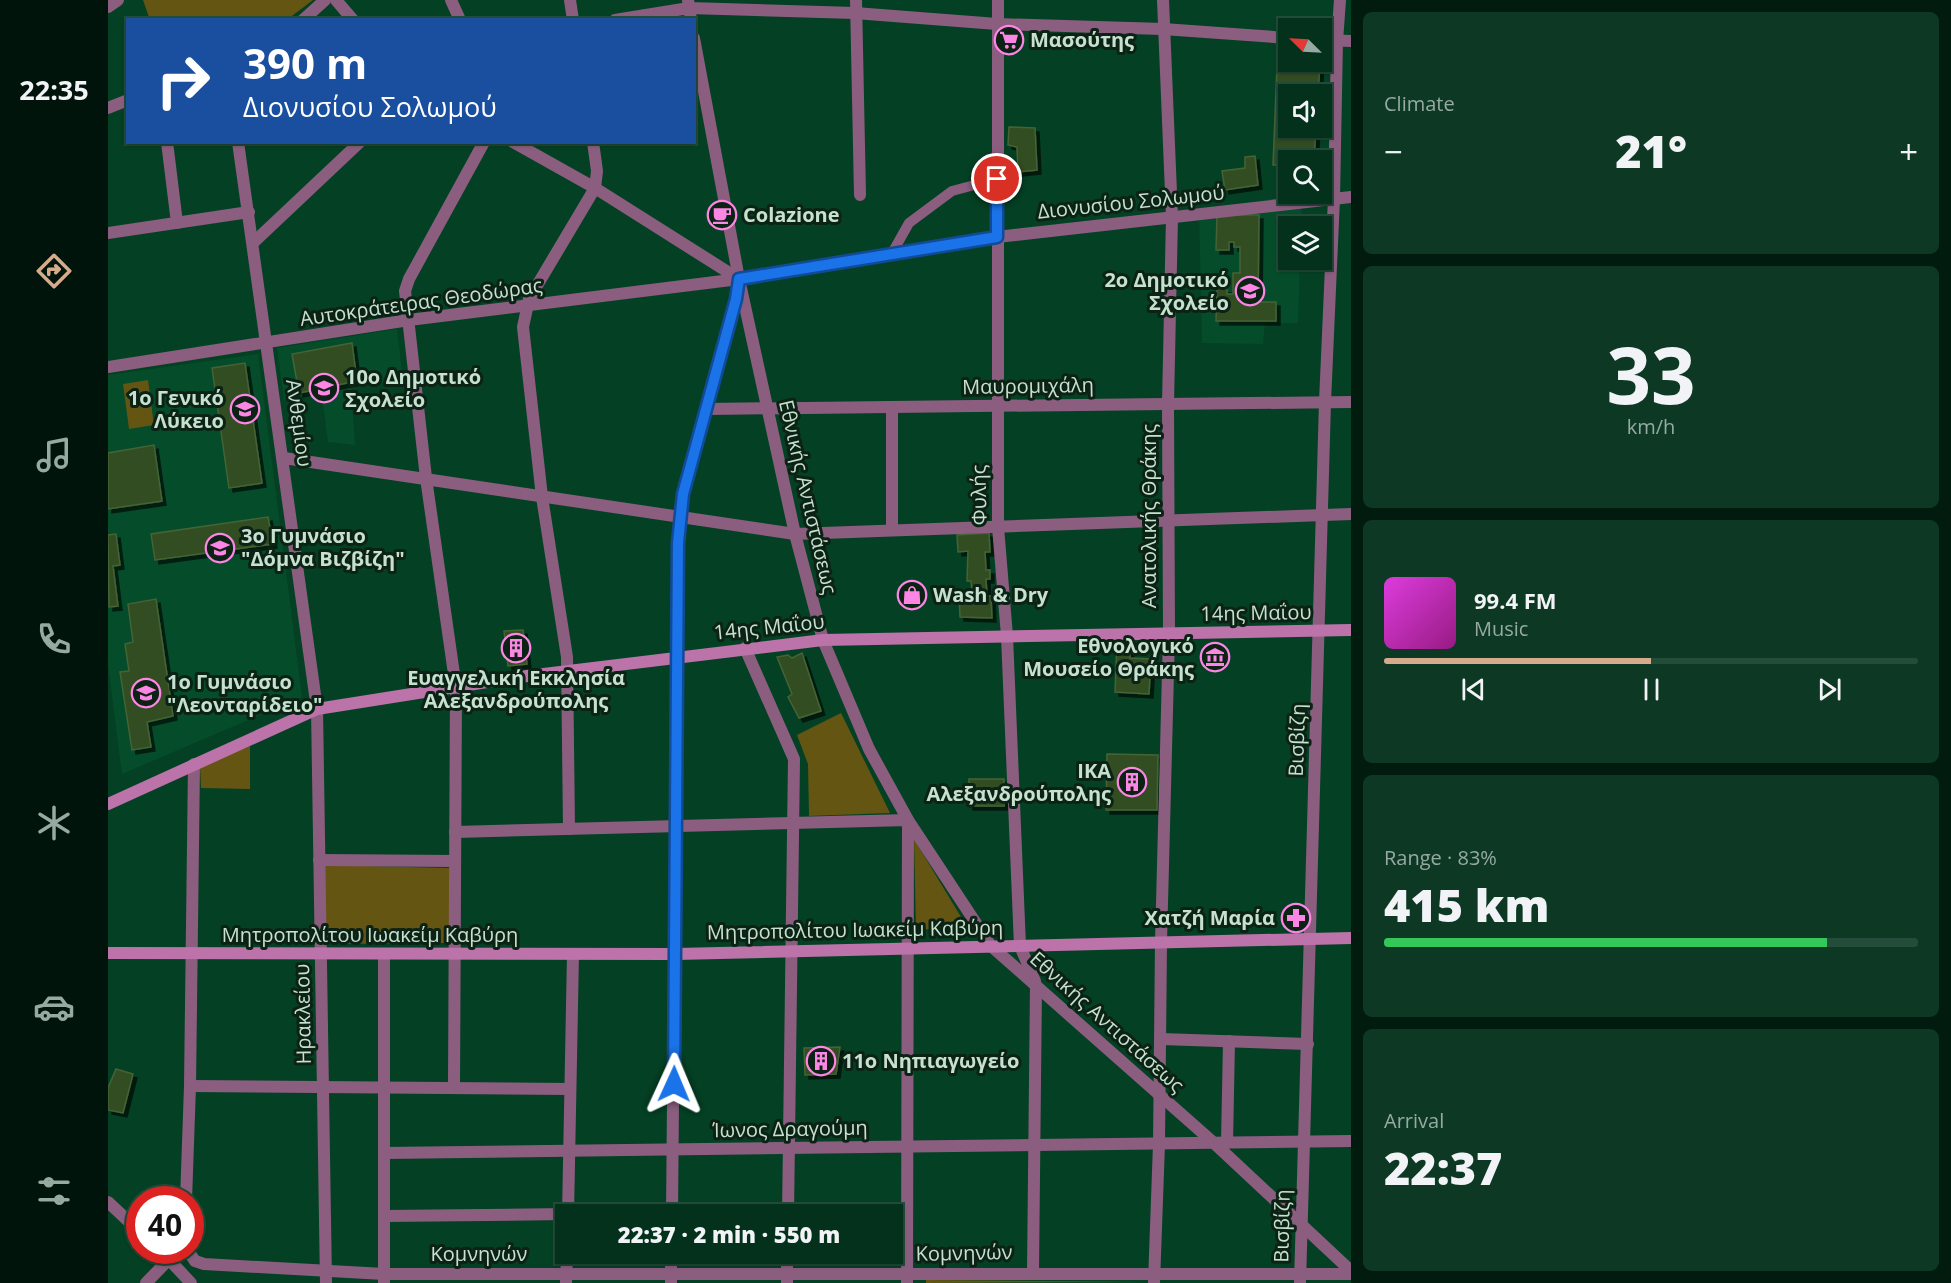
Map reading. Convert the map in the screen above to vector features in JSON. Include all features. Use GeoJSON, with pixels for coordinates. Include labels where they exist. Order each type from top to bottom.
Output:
{"type":"FeatureCollection","features":[{"type":"Feature","properties":{"kind":"main road","name":"14ης Μαΐου"},"geometry":{"type":"LineString","coordinates":[[108,804],[317,709],[567,671],[823,640],[1351,630]]}},
{"type":"Feature","properties":{"kind":"main road","name":"Μητροπολίτου Ιωακείμ Καβύρη"},"geometry":{"type":"LineString","coordinates":[[108,953],[676,954],[1351,938]]}},
{"type":"Feature","properties":{"kind":"street"},"geometry":{"type":"LineString","coordinates":[[108,7],[118,0]]}},
{"type":"Feature","properties":{"kind":"street"},"geometry":{"type":"LineString","coordinates":[[305,18],[325,0]]}},
{"type":"Feature","properties":{"kind":"street"},"geometry":{"type":"LineString","coordinates":[[336,0],[351,18]]}},
{"type":"Feature","properties":{"kind":"street"},"geometry":{"type":"LineString","coordinates":[[451,0],[459,18]]}},
{"type":"Feature","properties":{"kind":"street"},"geometry":{"type":"LineString","coordinates":[[570,0],[573,18]]}},
{"type":"Feature","properties":{"kind":"street"},"geometry":{"type":"LineString","coordinates":[[856,0],[860,195]]}},
{"type":"Feature","properties":{"kind":"street","name":"Φυλής"},"geometry":{"type":"LineString","coordinates":[[998,0],[998,527],[1007,636],[1020,946],[1036,985]]}},
{"type":"Feature","properties":{"kind":"street","name":"Ανατολικής Θράκης"},"geometry":{"type":"LineString","coordinates":[[1154,1278],[1159,1144],[1161,942],[1169,634],[1168,404],[1172,217],[1163,0]]}},
{"type":"Feature","properties":{"kind":"street","name":"Βισβίζη"},"geometry":{"type":"LineString","coordinates":[[1300,1278],[1321,631],[1325,402],[1340,0]]}},
{"type":"Feature","properties":{"kind":"street"},"geometry":{"type":"LineString","coordinates":[[628,18],[689,9],[855,13],[997,24],[1163,29],[1278,37]]}},
{"type":"Feature","properties":{"kind":"street"},"geometry":{"type":"LineString","coordinates":[[1332,41],[1351,41]]}},
{"type":"Feature","properties":{"kind":"street","name":"Εθνικής Αντιστάσεως"},"geometry":{"type":"LineString","coordinates":[[696,49],[739,279],[795,534],[823,640],[869,749],[908,820],[991,946],[1214,1143],[1351,1273]]}},
{"type":"Feature","properties":{"kind":"street"},"geometry":{"type":"LineString","coordinates":[[108,108],[126,101]]}},
{"type":"Feature","properties":{"kind":"street"},"geometry":{"type":"LineString","coordinates":[[167,144],[177,223]]}},
{"type":"Feature","properties":{"kind":"street","name":"Ανθεμίου"},"geometry":{"type":"LineString","coordinates":[[238,144],[284,458],[317,709]]}},
{"type":"Feature","properties":{"kind":"street"},"geometry":{"type":"LineString","coordinates":[[253,243],[358,144]]}},
{"type":"Feature","properties":{"kind":"street"},"geometry":{"type":"LineString","coordinates":[[454,1086],[456,688],[426,478],[406,285],[483,144]]}},
{"type":"Feature","properties":{"kind":"street"},"geometry":{"type":"LineString","coordinates":[[517,144],[595,188],[739,279],[683,494],[678,543],[679,656],[675,826],[676,954],[672,1204]]}},
{"type":"Feature","properties":{"kind":"street"},"geometry":{"type":"LineString","coordinates":[[569,829],[567,671],[523,345],[525,307],[595,188],[597,171],[593,144]]}},
{"type":"Feature","properties":{"kind":"street"},"geometry":{"type":"LineString","coordinates":[[891,255],[909,223],[952,191],[997,179]]}},
{"type":"Feature","properties":{"kind":"street","name":"Διονυσίου Σολωμού"},"geometry":{"type":"LineString","coordinates":[[739,279],[997,237],[1351,197]]}},
{"type":"Feature","properties":{"kind":"street"},"geometry":{"type":"LineString","coordinates":[[108,233],[249,212]]}},
{"type":"Feature","properties":{"kind":"street","name":"Αυτοκράτειρας Θεοδώρας"},"geometry":{"type":"LineString","coordinates":[[108,367],[268,344],[409,320],[739,279]]}},
{"type":"Feature","properties":{"kind":"street","name":"Μαυρομιχάλη"},"geometry":{"type":"LineString","coordinates":[[706,409],[1351,402]]}},
{"type":"Feature","properties":{"kind":"street"},"geometry":{"type":"LineString","coordinates":[[892,408],[892,530]]}},
{"type":"Feature","properties":{"kind":"street"},"geometry":{"type":"LineString","coordinates":[[284,458],[542,497],[681,515],[795,534],[1351,514]]}},
{"type":"Feature","properties":{"kind":"street"},"geometry":{"type":"LineString","coordinates":[[745,648],[794,759],[788,1204]]}},
{"type":"Feature","properties":{"kind":"street","name":"Ηρακλείου"},"geometry":{"type":"LineString","coordinates":[[317,709],[326,1278]]}},
{"type":"Feature","properties":{"kind":"street"},"geometry":{"type":"LineString","coordinates":[[186,1186],[194,764]]}},
{"type":"Feature","properties":{"kind":"street"},"geometry":{"type":"LineString","coordinates":[[455,832],[908,820],[907,1278]]}},
{"type":"Feature","properties":{"kind":"street"},"geometry":{"type":"LineString","coordinates":[[319,860],[455,861]]}},
{"type":"Feature","properties":{"kind":"street"},"geometry":{"type":"LineString","coordinates":[[384,954],[384,1278]]}},
{"type":"Feature","properties":{"kind":"street"},"geometry":{"type":"LineString","coordinates":[[568,1204],[573,954]]}},
{"type":"Feature","properties":{"kind":"street"},"geometry":{"type":"LineString","coordinates":[[1034,1272],[1036,985]]}},
{"type":"Feature","properties":{"kind":"street"},"geometry":{"type":"LineString","coordinates":[[1161,1039],[1308,1044]]}},
{"type":"Feature","properties":{"kind":"street"},"geometry":{"type":"LineString","coordinates":[[1227,1143],[1229,1041]]}},
{"type":"Feature","properties":{"kind":"street"},"geometry":{"type":"LineString","coordinates":[[190,1086],[454,1086],[570,1089]]}},
{"type":"Feature","properties":{"kind":"street"},"geometry":{"type":"LineString","coordinates":[[1214,1143],[1351,1141]]}},
{"type":"Feature","properties":{"kind":"street","name":"Ίωνος Δραγούμη"},"geometry":{"type":"LineString","coordinates":[[384,1153],[1214,1143]]}},
{"type":"Feature","properties":{"kind":"street"},"geometry":{"type":"LineString","coordinates":[[108,1202],[126,1219]]}},
{"type":"Feature","properties":{"kind":"street"},"geometry":{"type":"LineString","coordinates":[[384,1216],[555,1215]]}},
{"type":"Feature","properties":{"kind":"street"},"geometry":{"type":"LineString","coordinates":[[146,1283],[161,1264]]}},
{"type":"Feature","properties":{"kind":"street"},"geometry":{"type":"LineString","coordinates":[[177,1264],[191,1283]]}},
{"type":"Feature","properties":{"kind":"street","name":"Κομνηνών"},"geometry":{"type":"LineString","coordinates":[[204,1264],[326,1278],[907,1278],[1034,1272],[1154,1278],[1300,1278],[1351,1273]]}},
{"type":"Feature","properties":{"kind":"shaded area"},"geometry":{"type":"Polygon","coordinates":[[[143,0],[313,0],[289,18],[149,18],[143,0]]]}},
{"type":"Feature","properties":{"kind":"shaded area","name":"2o Δημοτικό Σχολείο"},"geometry":{"type":"Polygon","coordinates":[[[1278,198],[1278,204],[1302,204],[1301,216],[1278,216],[1278,270],[1300,270],[1298,323],[1265,323],[1263,344],[1202,343],[1199,209],[1278,198]]]}},
{"type":"Feature","properties":{"kind":"shaded area"},"geometry":{"type":"Polygon","coordinates":[[[397,329],[403,380],[351,387],[355,445],[328,442],[322,396],[284,400],[277,348],[397,329]]]}},
{"type":"Feature","properties":{"kind":"shaded area"},"geometry":{"type":"Polygon","coordinates":[[[258,354],[302,697],[122,774],[108,664],[108,375],[258,354]]]}},
{"type":"Feature","properties":{"kind":"shaded area"},"geometry":{"type":"Polygon","coordinates":[[[148,380],[154,425],[129,429],[123,384],[148,380]]]}},
{"type":"Feature","properties":{"kind":"shaded area"},"geometry":{"type":"Polygon","coordinates":[[[841,713],[890,813],[809,816],[808,764],[797,735],[841,713]]]}},
{"type":"Feature","properties":{"kind":"shaded area"},"geometry":{"type":"Polygon","coordinates":[[[250,746],[250,789],[201,788],[200,766],[250,746]]]}},
{"type":"Feature","properties":{"kind":"shaded area"},"geometry":{"type":"Polygon","coordinates":[[[914,839],[967,927],[916,930],[914,839]]]}},
{"type":"Feature","properties":{"kind":"shaded area"},"geometry":{"type":"Polygon","coordinates":[[[324,865],[449,868],[449,943],[326,944],[324,865]]]}},
{"type":"Feature","properties":{"kind":"shaded area"},"geometry":{"type":"Polygon","coordinates":[[[926,1280],[1146,1282],[926,1283],[926,1280]]]}},
{"type":"Feature","properties":{"kind":"building"},"geometry":{"type":"Polygon","coordinates":[[[1278,42],[1278,72],[1319,72],[1319,84],[1278,84],[1278,138],[1315,138],[1315,150],[1278,150],[1278,165],[1273,165],[1278,42]]]}},
{"type":"Feature","properties":{"kind":"building"},"geometry":{"type":"Polygon","coordinates":[[[1009,127],[1035,128],[1037,170],[1018,172],[1017,147],[1008,145],[1009,127]]]}},
{"type":"Feature","properties":{"kind":"building"},"geometry":{"type":"Polygon","coordinates":[[[1255,156],[1258,185],[1225,190],[1222,171],[1245,168],[1245,157],[1255,156]]]}},
{"type":"Feature","properties":{"kind":"building"},"geometry":{"type":"Polygon","coordinates":[[[1217,215],[1259,215],[1258,302],[1276,302],[1276,321],[1216,321],[1217,289],[1227,289],[1227,294],[1233,294],[1233,273],[1240,273],[1240,247],[1234,247],[1234,242],[1229,242],[1229,250],[1216,250],[1217,215]]]}},
{"type":"Feature","properties":{"kind":"building"},"geometry":{"type":"Polygon","coordinates":[[[352,343],[357,381],[299,393],[292,354],[352,343]]]}},
{"type":"Feature","properties":{"kind":"building"},"geometry":{"type":"Polygon","coordinates":[[[245,363],[262,483],[229,488],[212,368],[245,363]]]}},
{"type":"Feature","properties":{"kind":"building"},"geometry":{"type":"Polygon","coordinates":[[[154,445],[162,501],[108,509],[108,453],[154,445]]]}},
{"type":"Feature","properties":{"kind":"building"},"geometry":{"type":"Polygon","coordinates":[[[268,517],[273,544],[155,560],[151,534],[268,517]]]}},
{"type":"Feature","properties":{"kind":"building"},"geometry":{"type":"Polygon","coordinates":[[[989,533],[990,552],[985,552],[986,570],[990,570],[990,579],[986,579],[987,596],[991,596],[992,618],[960,617],[959,594],[972,593],[971,581],[967,581],[968,551],[958,552],[957,535],[989,533]]]}},
{"type":"Feature","properties":{"kind":"building"},"geometry":{"type":"Polygon","coordinates":[[[116,534],[120,565],[113,566],[118,606],[109,607],[108,535],[116,534]]]}},
{"type":"Feature","properties":{"kind":"building"},"geometry":{"type":"Polygon","coordinates":[[[156,599],[173,716],[147,722],[151,747],[132,750],[120,672],[129,671],[125,644],[133,642],[128,604],[156,599]]]}},
{"type":"Feature","properties":{"kind":"building","name":"Ευαγγελική Εκκλησία Αλεξανδρούπολης"},"geometry":{"type":"Polygon","coordinates":[[[523,630],[527,664],[508,666],[504,631],[523,630]]]}},
{"type":"Feature","properties":{"kind":"building"},"geometry":{"type":"Polygon","coordinates":[[[1117,642],[1130,643],[1130,658],[1151,659],[1149,694],[1115,692],[1117,642]]]}},
{"type":"Feature","properties":{"kind":"building"},"geometry":{"type":"Polygon","coordinates":[[[802,653],[821,711],[799,718],[788,697],[792,694],[777,657],[788,655],[792,658],[802,653]]]}},
{"type":"Feature","properties":{"kind":"building","name":"ΙΚΑ Αλεξανδρούπολης"},"geometry":{"type":"Polygon","coordinates":[[[1107,754],[1158,755],[1157,810],[1106,810],[1107,754]]]}},
{"type":"Feature","properties":{"kind":"building"},"geometry":{"type":"Polygon","coordinates":[[[969,779],[1004,779],[1004,806],[969,806],[969,779]]]}},
{"type":"Feature","properties":{"kind":"building","name":"11ο Νηπιαγωγείο"},"geometry":{"type":"Polygon","coordinates":[[[840,1047],[836,1074],[805,1075],[804,1048],[840,1047]]]}},
{"type":"Feature","properties":{"kind":"building"},"geometry":{"type":"Polygon","coordinates":[[[116,1069],[133,1074],[123,1113],[108,1110],[108,1088],[116,1069]]]}},
{"type":"Feature","properties":{"kind":"place","name":"Μασούτης"},"geometry":{"type":"Point","coordinates":[1009,40]}},
{"type":"Feature","properties":{"kind":"place","name":"Colazione"},"geometry":{"type":"Point","coordinates":[722,215]}},
{"type":"Feature","properties":{"kind":"place","name":"2o Δημοτικό Σχολείο"},"geometry":{"type":"Point","coordinates":[1250,291]}},
{"type":"Feature","properties":{"kind":"place","name":"10ο Δημοτικό Σχολείο"},"geometry":{"type":"Point","coordinates":[324,388]}},
{"type":"Feature","properties":{"kind":"place","name":"1o Γενικό Λύκειο"},"geometry":{"type":"Point","coordinates":[245,409]}},
{"type":"Feature","properties":{"kind":"place","name":"3ο Γυμνάσιο \"Δόμνα Βιζβίζη\""},"geometry":{"type":"Point","coordinates":[220,548]}},
{"type":"Feature","properties":{"kind":"place","name":"Wash & Dry"},"geometry":{"type":"Point","coordinates":[912,595]}},
{"type":"Feature","properties":{"kind":"place","name":"Ευαγγελική Εκκλησία Αλεξανδρούπολης"},"geometry":{"type":"Point","coordinates":[516,648]}},
{"type":"Feature","properties":{"kind":"place","name":"Εθνολογικό Μουσείο Θράκης"},"geometry":{"type":"Point","coordinates":[1215,657]}},
{"type":"Feature","properties":{"kind":"place","name":"1ο Γυμνάσιο \"Λεονταρίδειο\""},"geometry":{"type":"Point","coordinates":[146,693]}},
{"type":"Feature","properties":{"kind":"place","name":"ΙΚΑ Αλεξανδρούπολης"},"geometry":{"type":"Point","coordinates":[1132,782]}},
{"type":"Feature","properties":{"kind":"place","name":"Χατζή Μαρία"},"geometry":{"type":"Point","coordinates":[1296,918]}},
{"type":"Feature","properties":{"kind":"place","name":"11ο Νηπιαγωγείο"},"geometry":{"type":"Point","coordinates":[821,1061]}},
{"type":"Feature","properties":{"kind":"route"},"geometry":{"type":"LineString","coordinates":[[674,1084],[675,826],[679,656],[678,543],[683,494],[736,299],[739,279],[997,237],[997,179]]}}]}
